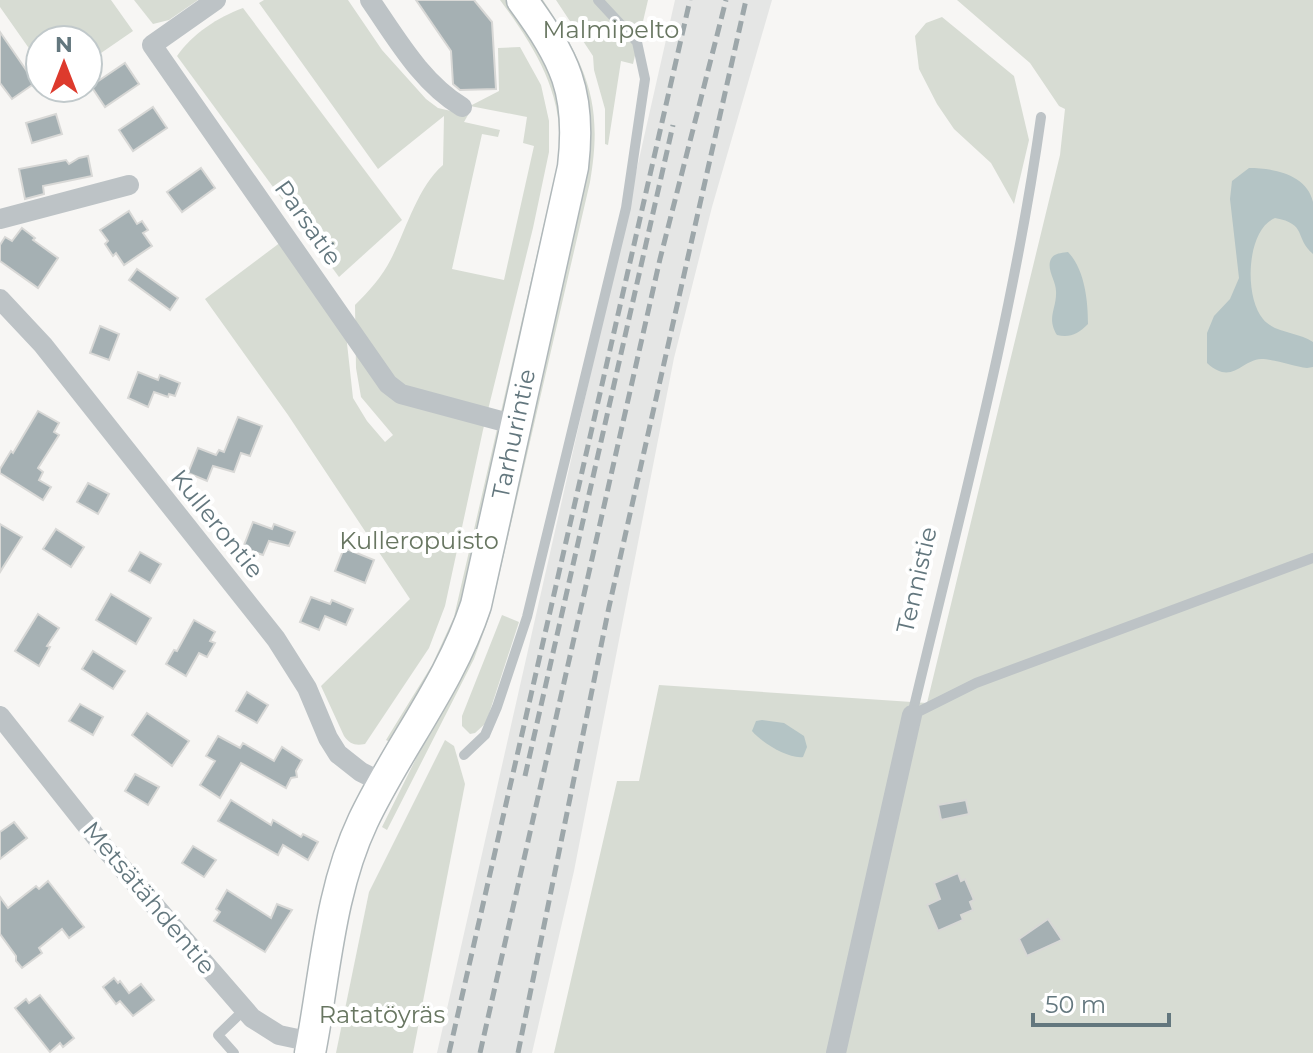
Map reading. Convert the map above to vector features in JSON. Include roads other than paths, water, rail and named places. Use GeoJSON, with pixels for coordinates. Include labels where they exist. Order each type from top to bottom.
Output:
{"type":"FeatureCollection","features":[{"type":"Feature","properties":{"kind":"street","name":"Parsatie"},"geometry":{"type":"LineString","coordinates":[[216,0],[152,45],[388,384],[401,394],[516,425]]}},
{"type":"Feature","properties":{"kind":"street"},"geometry":{"type":"LineString","coordinates":[[370,0],[435,88],[462,107]]}},
{"type":"Feature","properties":{"kind":"street","name":"Tarhurintie"},"geometry":{"type":"LineString","coordinates":[[311,1047],[345,866],[362,823],[383,783],[464,642],[476,605],[573,167],[576,128],[573,99],[561,60],[522,0]]}},
{"type":"Feature","properties":{"kind":"street"},"geometry":{"type":"LineString","coordinates":[[0,219],[129,185]]}},
{"type":"Feature","properties":{"kind":"street","name":"Kullerontie"},"geometry":{"type":"LineString","coordinates":[[0,299],[43,345],[276,639],[307,688],[338,754],[361,772],[383,783]]}},
{"type":"Feature","properties":{"kind":"street","name":"Tennistie"},"geometry":{"type":"LineString","coordinates":[[836,1053],[912,715]]}},
{"type":"Feature","properties":{"kind":"street","name":"Metsätähdentie"},"geometry":{"type":"LineString","coordinates":[[0,716],[103,846],[244,1010],[279,1035],[311,1047]]}},
{"type":"Feature","properties":{"kind":"lane"},"geometry":{"type":"LineString","coordinates":[[464,755],[485,735],[527,617],[626,208],[645,79],[637,42],[598,0]]}},
{"type":"Feature","properties":{"kind":"lane","name":"Tennistie"},"geometry":{"type":"LineString","coordinates":[[912,715],[991,384],[1041,117]]}},
{"type":"Feature","properties":{"kind":"lane"},"geometry":{"type":"LineString","coordinates":[[912,715],[976,683],[1313,558]]}},
{"type":"Feature","properties":{"kind":"lane"},"geometry":{"type":"LineString","coordinates":[[234,1053],[218,1035],[244,1010]]}},
{"type":"Feature","properties":{"kind":"railway"},"geometry":{"type":"LineString","coordinates":[[449,1053],[690,0]]}},
{"type":"Feature","properties":{"kind":"railway"},"geometry":{"type":"LineString","coordinates":[[480,1053],[660,259],[726,0]]}},
{"type":"Feature","properties":{"kind":"railway"},"geometry":{"type":"LineString","coordinates":[[518,1053],[609,607],[746,0]]}},
{"type":"Feature","properties":{"kind":"railway"},"geometry":{"type":"LineString","coordinates":[[525,776],[673,125]]}},
{"type":"Feature","properties":{"kind":"park label","name":"Malmipelto"},"geometry":{"type":"Point","coordinates":[611,30]}},
{"type":"Feature","properties":{"kind":"park label","name":"Kulleropuisto"},"geometry":{"type":"Point","coordinates":[419,541]}},
{"type":"Feature","properties":{"kind":"park label","name":"Ratatöyräs"},"geometry":{"type":"Point","coordinates":[382,1015]}}]}
